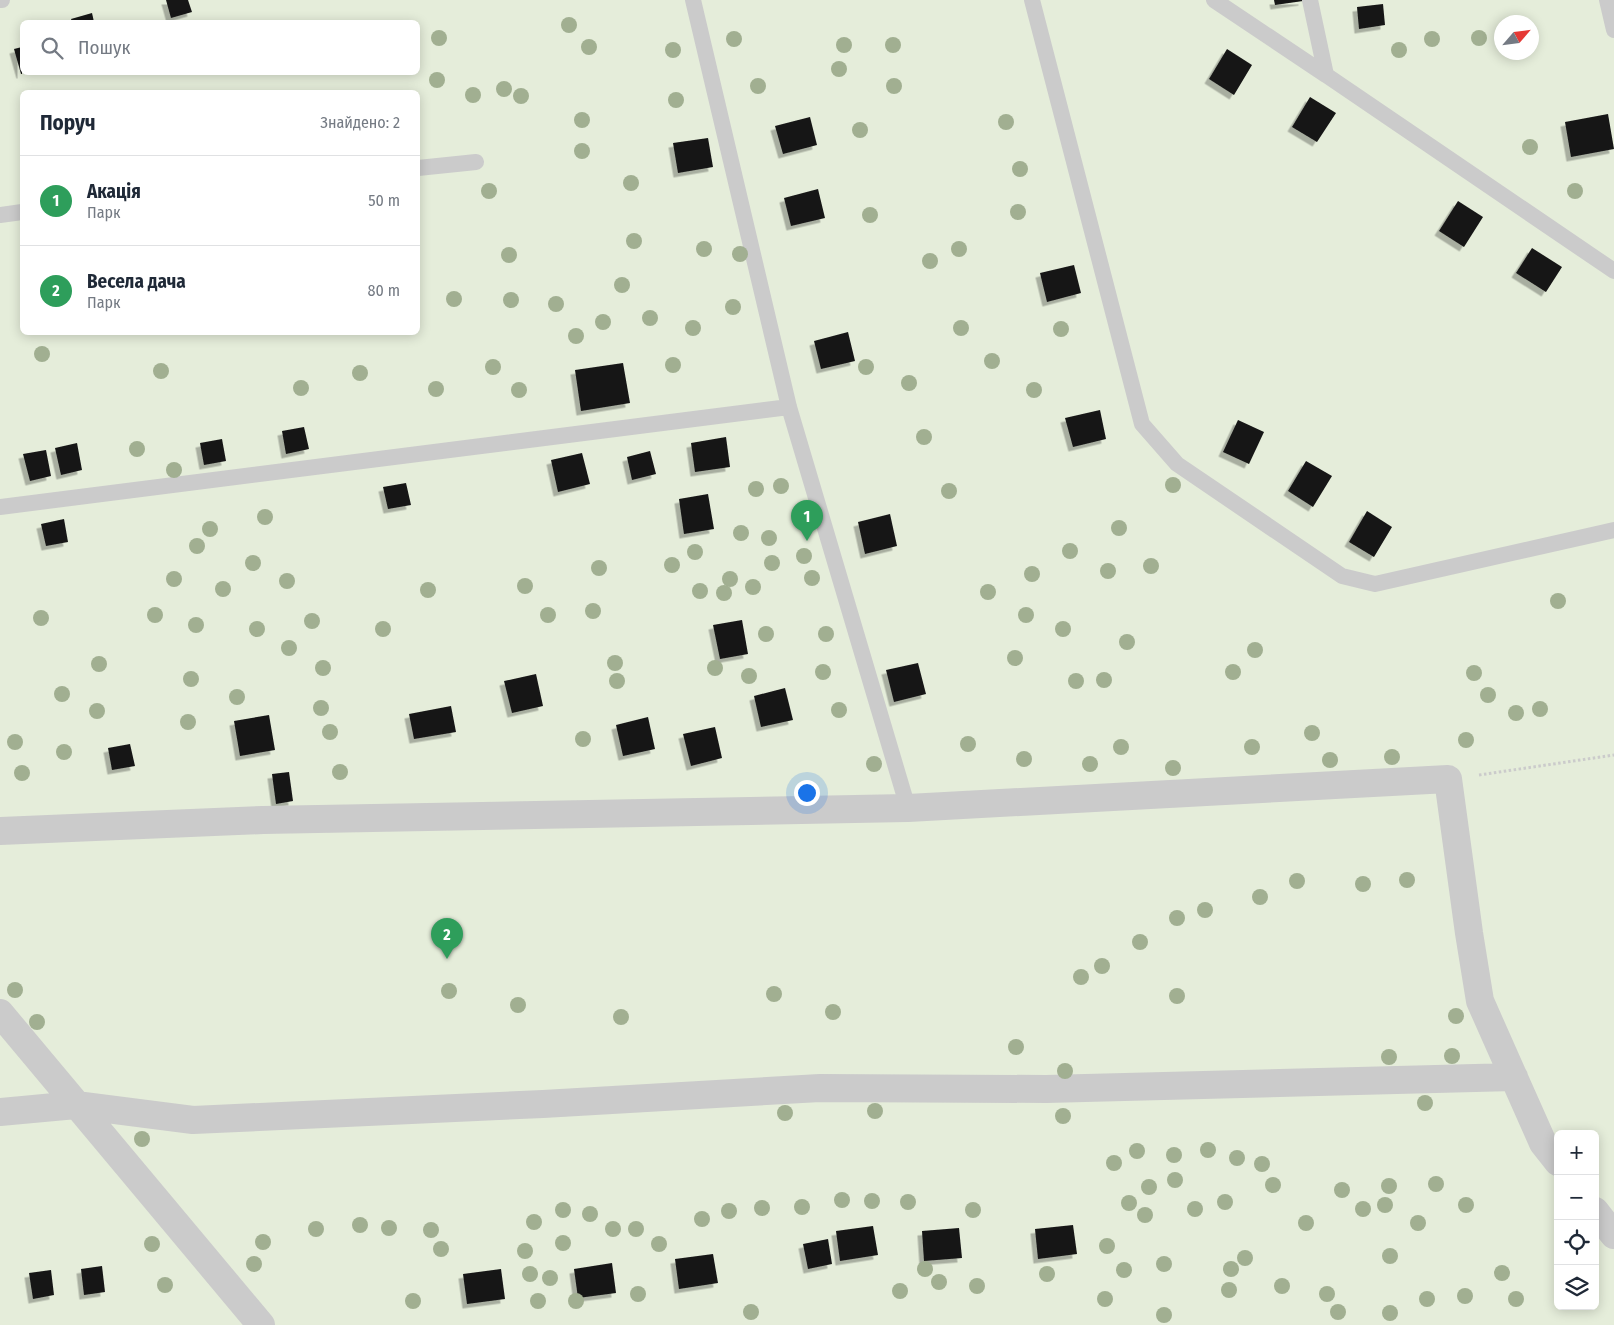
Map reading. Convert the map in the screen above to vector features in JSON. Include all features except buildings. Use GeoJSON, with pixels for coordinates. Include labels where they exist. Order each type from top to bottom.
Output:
{"type":"FeatureCollection","features":[{"type":"Feature","properties":{"kind":"street"},"geometry":{"type":"LineString","coordinates":[[0,831],[273,820],[908,808],[1448,779],[1480,1001],[1543,1142],[1554,1157]]}},
{"type":"Feature","properties":{"kind":"street"},"geometry":{"type":"LineString","coordinates":[[0,1013],[262,1325]]}},
{"type":"Feature","properties":{"kind":"street"},"geometry":{"type":"LineString","coordinates":[[0,1112],[76,1105],[193,1120],[543,1104],[820,1088],[1046,1089],[1514,1077]]}},
{"type":"Feature","properties":{"kind":"street"},"geometry":{"type":"LineString","coordinates":[[1599,1216],[1614,1236]]}},
{"type":"Feature","properties":{"kind":"lane"},"geometry":{"type":"LineString","coordinates":[[693,0],[789,407],[908,808]]}},
{"type":"Feature","properties":{"kind":"lane"},"geometry":{"type":"LineString","coordinates":[[1032,0],[1142,424],[1177,464],[1342,576],[1375,584],[1614,530]]}},
{"type":"Feature","properties":{"kind":"lane"},"geometry":{"type":"LineString","coordinates":[[1214,0],[1614,271]]}},
{"type":"Feature","properties":{"kind":"lane"},"geometry":{"type":"LineString","coordinates":[[1310,0],[1326,75]]}},
{"type":"Feature","properties":{"kind":"lane"},"geometry":{"type":"LineString","coordinates":[[1607,0],[1614,30]]}},
{"type":"Feature","properties":{"kind":"lane"},"geometry":{"type":"LineString","coordinates":[[420,168],[476,162]]}},
{"type":"Feature","properties":{"kind":"lane"},"geometry":{"type":"LineString","coordinates":[[0,215],[20,212]]}},
{"type":"Feature","properties":{"kind":"lane"},"geometry":{"type":"LineString","coordinates":[[0,507],[789,407]]}},
{"type":"Feature","properties":{"kind":"path"},"geometry":{"type":"LineString","coordinates":[[1448,779],[1614,755]]}},
{"type":"Feature","properties":{"kind":"green space"},"geometry":{"type":"Polygon","coordinates":[[[0,0],[1614,0],[1614,1325],[0,1325],[0,0]]]}},
{"type":"Feature","properties":{"kind":"place","name":"Акація"},"geometry":{"type":"Point","coordinates":[807,541]}},
{"type":"Feature","properties":{"kind":"place","name":"Весела дача"},"geometry":{"type":"Point","coordinates":[447,959]}}]}
